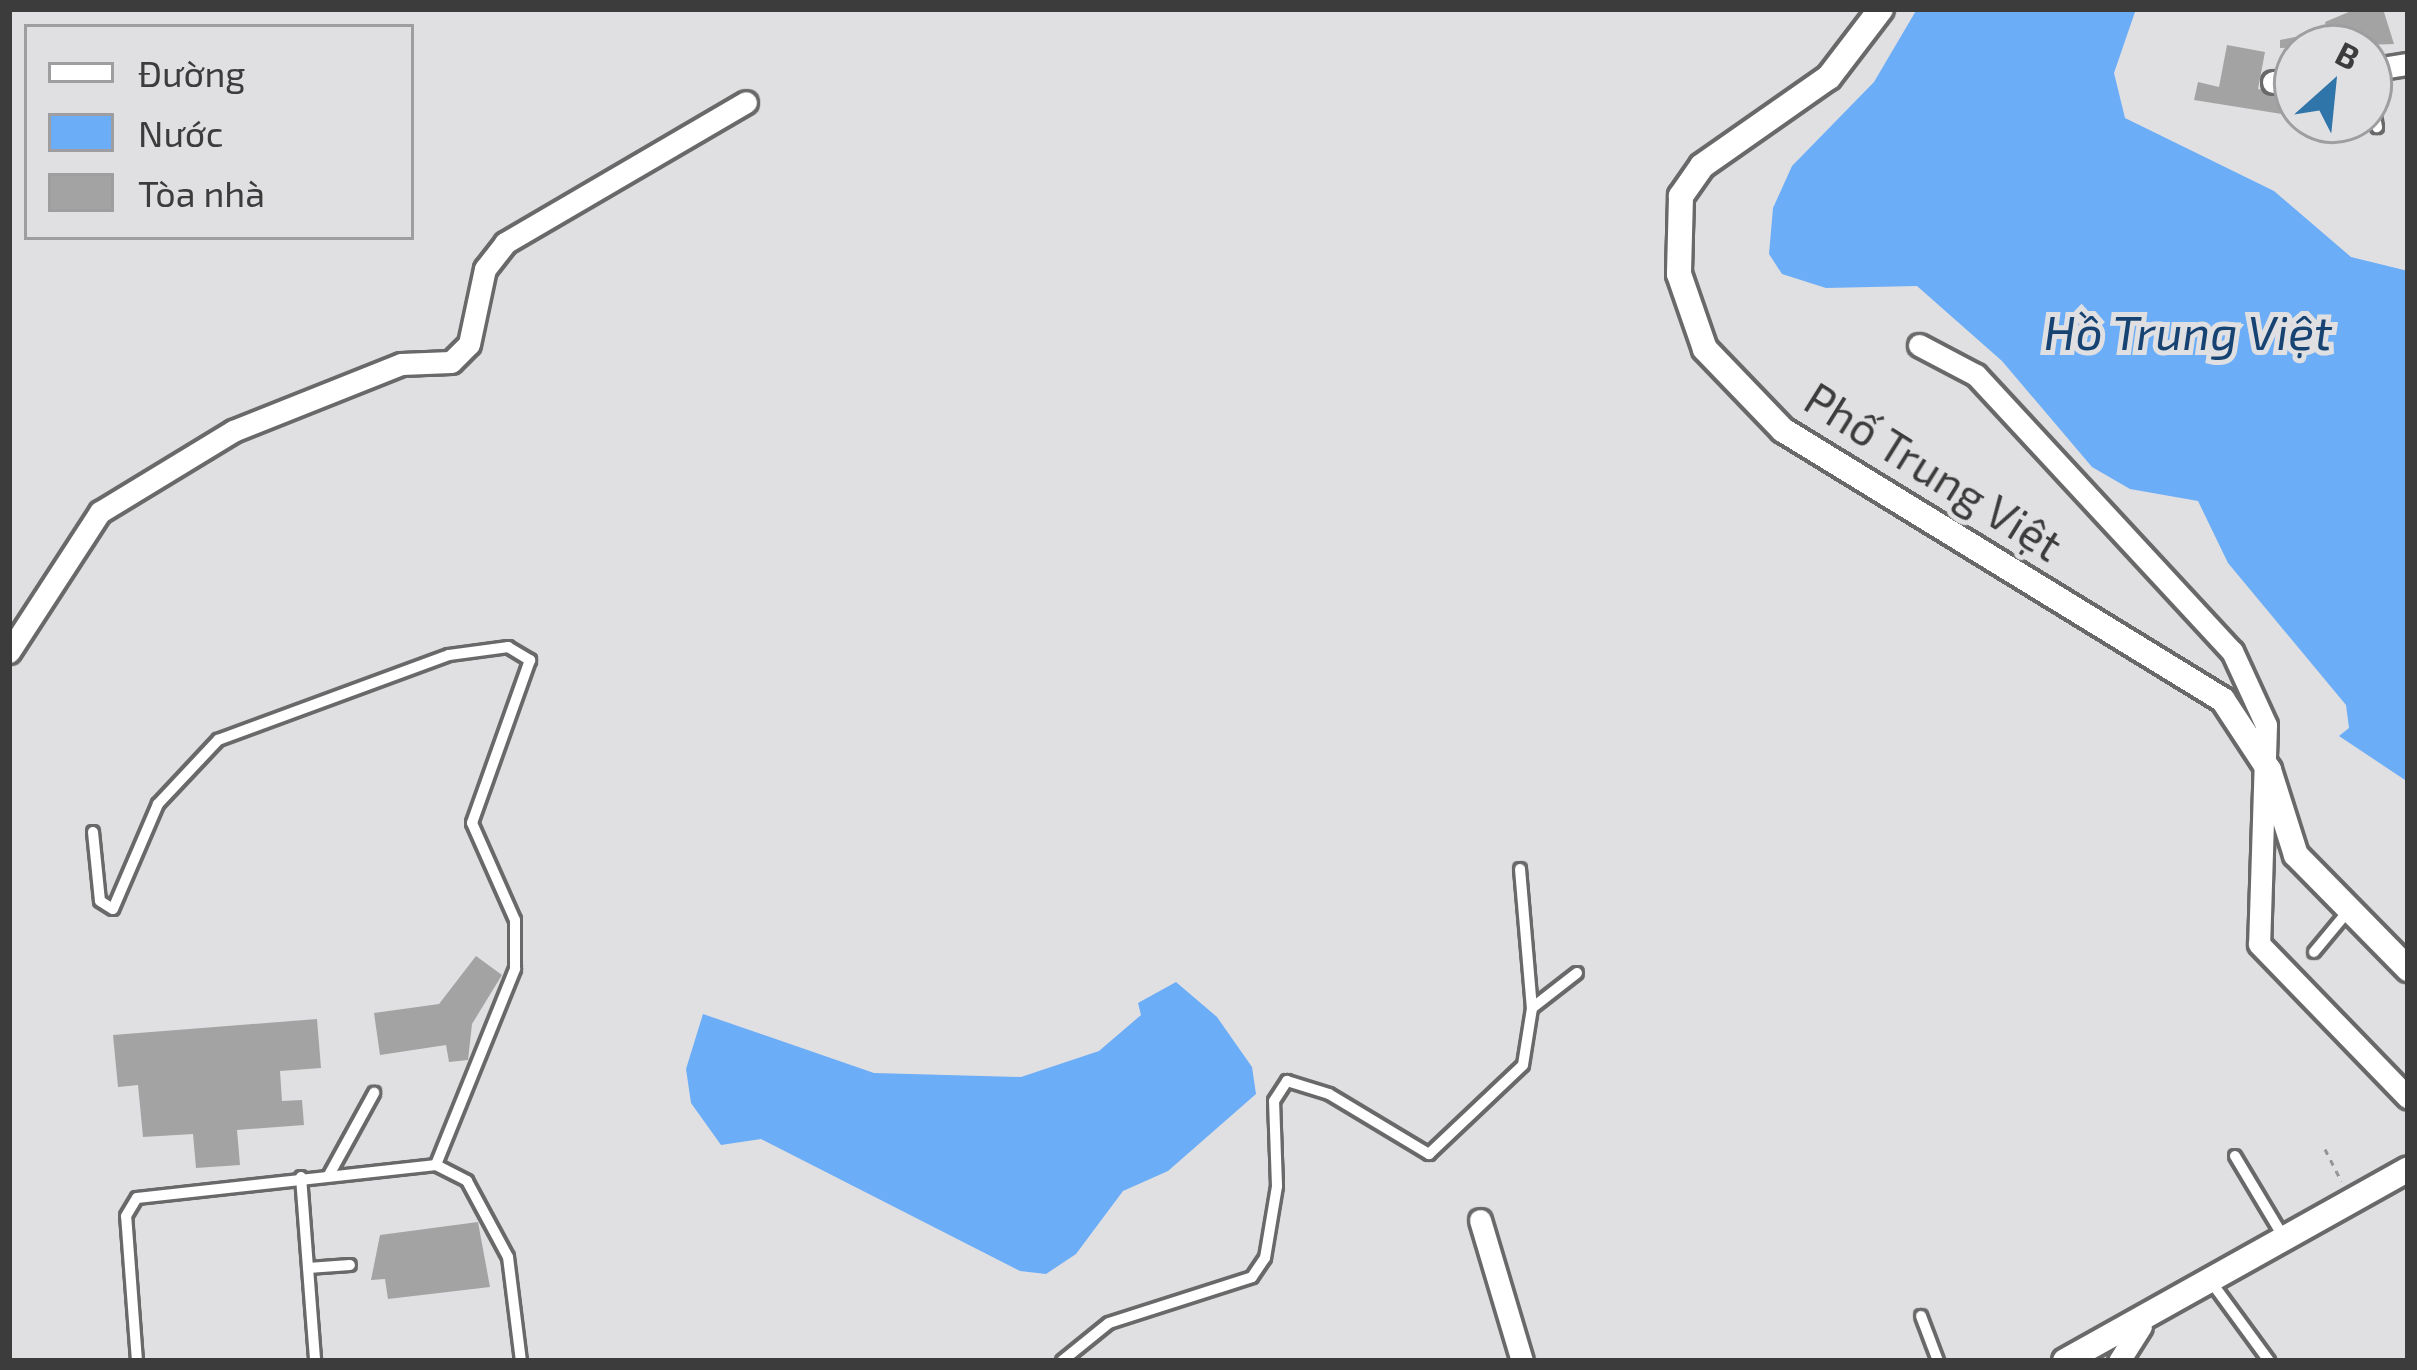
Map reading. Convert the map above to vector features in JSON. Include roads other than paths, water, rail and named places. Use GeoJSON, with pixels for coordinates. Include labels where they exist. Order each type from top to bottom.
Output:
{"type":"FeatureCollection","features":[{"type":"Feature","properties":{"kind":"street","name":"Phố Trung Việt"},"geometry":{"type":"LineString","coordinates":[[1881,9],[1829,77],[1702,166],[1681,196],[1679,274],[1705,349],[1783,430],[2223,700],[2269,770],[2296,855],[2408,969]]}},
{"type":"Feature","properties":{"kind":"street"},"geometry":{"type":"LineString","coordinates":[[9,652],[100,512],[232,431],[401,364],[451,362],[469,344],[485,269],[505,242],[746,102]]}},
{"type":"Feature","properties":{"kind":"street"},"geometry":{"type":"LineString","coordinates":[[1919,344],[1976,375],[2232,650],[2266,725],[2269,770],[2258,822],[2259,944],[2408,1098]]}},
{"type":"Feature","properties":{"kind":"street"},"geometry":{"type":"LineString","coordinates":[[2065,1361],[2141,1325],[2408,1168]]}},
{"type":"Feature","properties":{"kind":"street"},"geometry":{"type":"LineString","coordinates":[[1480,1220],[1522,1361]]}},
{"type":"Feature","properties":{"kind":"street"},"geometry":{"type":"LineString","coordinates":[[2119,1361],[2141,1325]]}},
{"type":"Feature","properties":{"kind":"lane"},"geometry":{"type":"LineString","coordinates":[[93,832],[100,901],[112,909],[158,803],[218,740],[449,655],[508,647],[530,659],[472,823],[515,920],[515,969],[436,1165]]}},
{"type":"Feature","properties":{"kind":"lane"},"geometry":{"type":"LineString","coordinates":[[1062,1361],[1109,1323],[1252,1277],[1268,1240],[1274,1101],[1287,1081],[1329,1094],[1429,1154],[1523,1065],[1532,1008],[1520,869]]}},
{"type":"Feature","properties":{"kind":"lane"},"geometry":{"type":"LineString","coordinates":[[2314,952],[2349,910]]}},
{"type":"Feature","properties":{"kind":"lane"},"geometry":{"type":"LineString","coordinates":[[1532,1008],[1577,973]]}},
{"type":"Feature","properties":{"kind":"lane"},"geometry":{"type":"LineString","coordinates":[[328,1175],[374,1093]]}},
{"type":"Feature","properties":{"kind":"lane"},"geometry":{"type":"LineString","coordinates":[[2235,1156],[2284,1238]]}},
{"type":"Feature","properties":{"kind":"lane"},"geometry":{"type":"LineString","coordinates":[[137,1361],[128,1205],[152,1190],[436,1165],[467,1181],[508,1257],[521,1361]]}},
{"type":"Feature","properties":{"kind":"lane"},"geometry":{"type":"LineString","coordinates":[[301,1178],[315,1361]]}},
{"type":"Feature","properties":{"kind":"lane"},"geometry":{"type":"LineString","coordinates":[[308,1268],[350,1265]]}},
{"type":"Feature","properties":{"kind":"lane"},"geometry":{"type":"LineString","coordinates":[[2212,1283],[2269,1361]]}},
{"type":"Feature","properties":{"kind":"lane"},"geometry":{"type":"LineString","coordinates":[[1921,1316],[1938,1361]]}},
{"type":"Feature","properties":{"kind":"water","name":"Hồ Trung Việt"},"geometry":{"type":"Polygon","coordinates":[[[1917,9],[2136,9],[2114,73],[2125,118],[2274,191],[2351,257],[2408,271],[2408,782],[2339,736],[2349,728],[2346,705],[2228,563],[2198,501],[2130,489],[2092,467],[2002,361],[1917,286],[1826,288],[1782,274],[1769,254],[1773,208],[1792,166],[1874,82],[1917,9]]]}},
{"type":"Feature","properties":{"kind":"water"},"geometry":{"type":"Polygon","coordinates":[[[1176,982],[1217,1017],[1252,1067],[1256,1094],[1168,1171],[1123,1191],[1076,1254],[1046,1274],[1020,1271],[761,1139],[721,1145],[691,1103],[686,1069],[703,1014],[874,1073],[1021,1077],[1099,1051],[1141,1015],[1138,1003],[1176,982]]]}}]}
